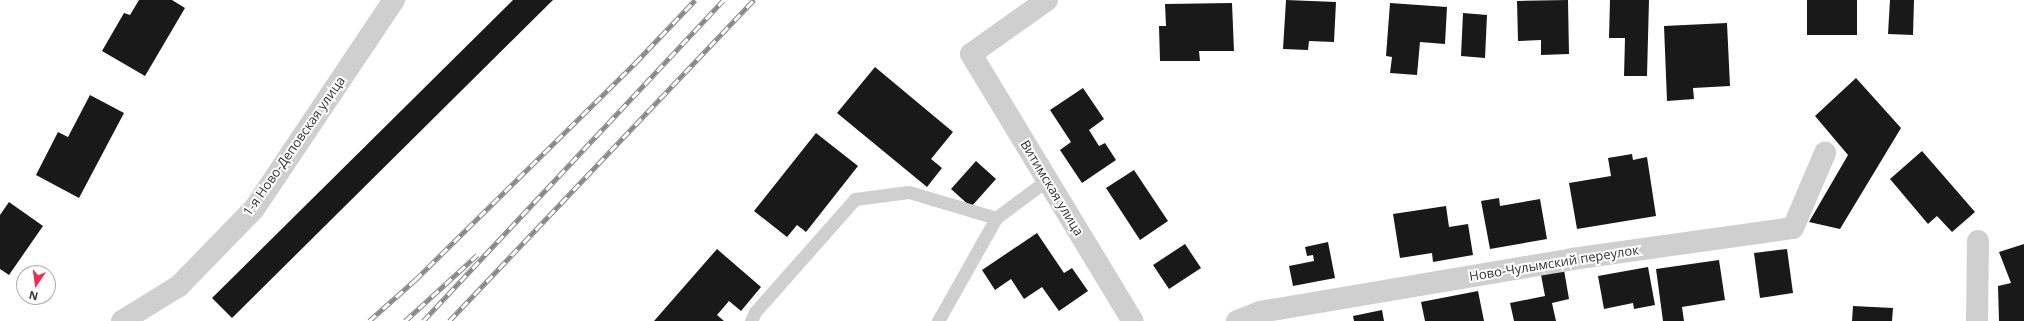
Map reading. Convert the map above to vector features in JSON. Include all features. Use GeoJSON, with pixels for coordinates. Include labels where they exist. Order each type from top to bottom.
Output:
{"type":"FeatureCollection","features":[{"type":"Feature","properties":{"kind":"street","name":"1-я Ново-Деповская улица"},"geometry":{"type":"LineString","coordinates":[[122,321],[180,286],[254,209],[394,0]]}},
{"type":"Feature","properties":{"kind":"street","name":"Витимская улица"},"geometry":{"type":"LineString","coordinates":[[1047,0],[971,54],[1133,321]]}},
{"type":"Feature","properties":{"kind":"street","name":"Ново-Чулымский переулок"},"geometry":{"type":"LineString","coordinates":[[1238,321],[1260,312],[1572,259],[1793,228],[1825,153]]}},
{"type":"Feature","properties":{"kind":"street"},"geometry":{"type":"LineString","coordinates":[[1977,321],[1978,241]]}},
{"type":"Feature","properties":{"kind":"lane"},"geometry":{"type":"LineString","coordinates":[[938,321],[996,218],[1047,180]]}},
{"type":"Feature","properties":{"kind":"lane"},"geometry":{"type":"LineString","coordinates":[[751,321],[755,312],[855,199],[909,192],[996,218]]}},
{"type":"Feature","properties":{"kind":"building"},"geometry":{"type":"Polygon","coordinates":[[[139,0],[172,0],[185,8],[145,76],[102,51],[124,13],[130,15],[139,0]]]}},
{"type":"Feature","properties":{"kind":"building"},"geometry":{"type":"Polygon","coordinates":[[[513,0],[553,0],[232,318],[212,298],[513,0]]]}},
{"type":"Feature","properties":{"kind":"building"},"geometry":{"type":"Polygon","coordinates":[[[1286,0],[1336,2],[1334,42],[1309,41],[1308,50],[1283,49],[1286,0]]]}},
{"type":"Feature","properties":{"kind":"building"},"geometry":{"type":"Polygon","coordinates":[[[1568,0],[1569,54],[1541,55],[1541,40],[1518,41],[1517,1],[1568,0]]]}},
{"type":"Feature","properties":{"kind":"building"},"geometry":{"type":"Polygon","coordinates":[[[1610,0],[1649,0],[1647,76],[1624,76],[1625,38],[1609,38],[1610,0]]]}},
{"type":"Feature","properties":{"kind":"building"},"geometry":{"type":"Polygon","coordinates":[[[1807,0],[1857,0],[1857,35],[1807,35],[1807,0]]]}},
{"type":"Feature","properties":{"kind":"building"},"geometry":{"type":"Polygon","coordinates":[[[1890,0],[1914,0],[1913,35],[1888,34],[1890,0]]]}},
{"type":"Feature","properties":{"kind":"building"},"geometry":{"type":"Polygon","coordinates":[[[1232,3],[1234,51],[1199,51],[1200,61],[1160,61],[1159,26],[1166,26],[1165,4],[1232,3]]]}},
{"type":"Feature","properties":{"kind":"building"},"geometry":{"type":"Polygon","coordinates":[[[1390,3],[1447,7],[1445,44],[1420,42],[1417,75],[1390,73],[1392,57],[1386,56],[1390,3]]]}},
{"type":"Feature","properties":{"kind":"building"},"geometry":{"type":"Polygon","coordinates":[[[1463,13],[1487,15],[1485,58],[1461,56],[1463,13]]]}},
{"type":"Feature","properties":{"kind":"building"},"geometry":{"type":"Polygon","coordinates":[[[1727,23],[1730,86],[1693,88],[1694,99],[1667,101],[1664,26],[1727,23]]]}},
{"type":"Feature","properties":{"kind":"building"},"geometry":{"type":"Polygon","coordinates":[[[875,67],[953,132],[931,159],[942,168],[927,187],[837,113],[875,67]]]}},
{"type":"Feature","properties":{"kind":"building"},"geometry":{"type":"Polygon","coordinates":[[[1856,78],[1901,128],[1840,229],[1809,222],[1848,155],[1815,116],[1856,78]]]}},
{"type":"Feature","properties":{"kind":"building"},"geometry":{"type":"Polygon","coordinates":[[[1083,88],[1104,119],[1089,130],[1099,146],[1105,143],[1116,160],[1082,183],[1060,150],[1071,142],[1050,110],[1083,88]]]}},
{"type":"Feature","properties":{"kind":"building"},"geometry":{"type":"Polygon","coordinates":[[[90,95],[124,113],[79,198],[36,175],[58,132],[68,137],[90,95]]]}},
{"type":"Feature","properties":{"kind":"building"},"geometry":{"type":"Polygon","coordinates":[[[816,133],[858,166],[806,232],[797,225],[787,237],[754,211],[816,133]]]}},
{"type":"Feature","properties":{"kind":"building"},"geometry":{"type":"Polygon","coordinates":[[[1922,151],[1975,212],[1952,232],[1937,216],[1928,224],[1890,179],[1922,151]]]}},
{"type":"Feature","properties":{"kind":"building"},"geometry":{"type":"Polygon","coordinates":[[[1632,154],[1633,160],[1647,157],[1656,216],[1577,229],[1569,183],[1611,176],[1608,158],[1632,154]]]}},
{"type":"Feature","properties":{"kind":"building"},"geometry":{"type":"Polygon","coordinates":[[[976,161],[996,179],[971,207],[951,189],[976,161]]]}},
{"type":"Feature","properties":{"kind":"building"},"geometry":{"type":"Polygon","coordinates":[[[1134,170],[1168,221],[1140,240],[1106,188],[1134,170]]]}},
{"type":"Feature","properties":{"kind":"building"},"geometry":{"type":"Polygon","coordinates":[[[1499,198],[1500,206],[1540,199],[1547,239],[1490,249],[1481,201],[1499,198]]]}},
{"type":"Feature","properties":{"kind":"building"},"geometry":{"type":"Polygon","coordinates":[[[9,202],[43,226],[9,275],[0,269],[0,215],[9,202]]]}},
{"type":"Feature","properties":{"kind":"building"},"geometry":{"type":"Polygon","coordinates":[[[1446,206],[1449,227],[1468,224],[1473,255],[1433,262],[1432,253],[1400,258],[1393,214],[1446,206]]]}},
{"type":"Feature","properties":{"kind":"building"},"geometry":{"type":"Polygon","coordinates":[[[1037,233],[1064,273],[1072,268],[1088,291],[1059,311],[1042,287],[1024,299],[1011,279],[995,290],[982,270],[1037,233]]]}},
{"type":"Feature","properties":{"kind":"building"},"geometry":{"type":"Polygon","coordinates":[[[1328,242],[1335,278],[1293,286],[1289,266],[1314,261],[1313,255],[1307,256],[1305,247],[1328,242]]]}},
{"type":"Feature","properties":{"kind":"building"},"geometry":{"type":"Polygon","coordinates":[[[1185,244],[1201,268],[1169,289],[1153,265],[1185,244]]]}},
{"type":"Feature","properties":{"kind":"building"},"geometry":{"type":"Polygon","coordinates":[[[2024,244],[2024,321],[1999,321],[1998,286],[2011,283],[1999,252],[2024,244]]]}},
{"type":"Feature","properties":{"kind":"building"},"geometry":{"type":"Polygon","coordinates":[[[717,249],[761,287],[741,311],[729,301],[717,315],[724,321],[654,321],[717,249]]]}},
{"type":"Feature","properties":{"kind":"building"},"geometry":{"type":"Polygon","coordinates":[[[1787,249],[1793,293],[1760,298],[1754,253],[1787,249]]]}},
{"type":"Feature","properties":{"kind":"building"},"geometry":{"type":"Polygon","coordinates":[[[1719,260],[1725,300],[1682,307],[1684,321],[1663,321],[1656,269],[1719,260]]]}},
{"type":"Feature","properties":{"kind":"building"},"geometry":{"type":"Polygon","coordinates":[[[1648,267],[1655,305],[1634,309],[1633,303],[1604,309],[1598,276],[1648,267]]]}},
{"type":"Feature","properties":{"kind":"building"},"geometry":{"type":"Polygon","coordinates":[[[1564,270],[1569,299],[1552,303],[1556,321],[1514,321],[1510,303],[1545,296],[1541,275],[1564,270]]]}},
{"type":"Feature","properties":{"kind":"building"},"geometry":{"type":"Polygon","coordinates":[[[1478,291],[1484,321],[1425,321],[1421,302],[1478,291]]]}},
{"type":"Feature","properties":{"kind":"building"},"geometry":{"type":"Polygon","coordinates":[[[1853,306],[1893,308],[1892,321],[1852,321],[1853,306]]]}},
{"type":"Feature","properties":{"kind":"building"},"geometry":{"type":"Polygon","coordinates":[[[1382,310],[1384,321],[1354,321],[1353,316],[1382,310]]]}},
{"type":"Feature","properties":{"kind":"railway"},"geometry":{"type":"LineString","coordinates":[[369,321],[415,280],[635,63],[695,0]]}},
{"type":"Feature","properties":{"kind":"railway"},"geometry":{"type":"LineString","coordinates":[[423,321],[723,0]]}},
{"type":"Feature","properties":{"kind":"railway"},"geometry":{"type":"LineString","coordinates":[[449,321],[754,0]]}},
{"type":"Feature","properties":{"kind":"railway"},"geometry":{"type":"LineString","coordinates":[[405,321],[477,255]]}}]}
